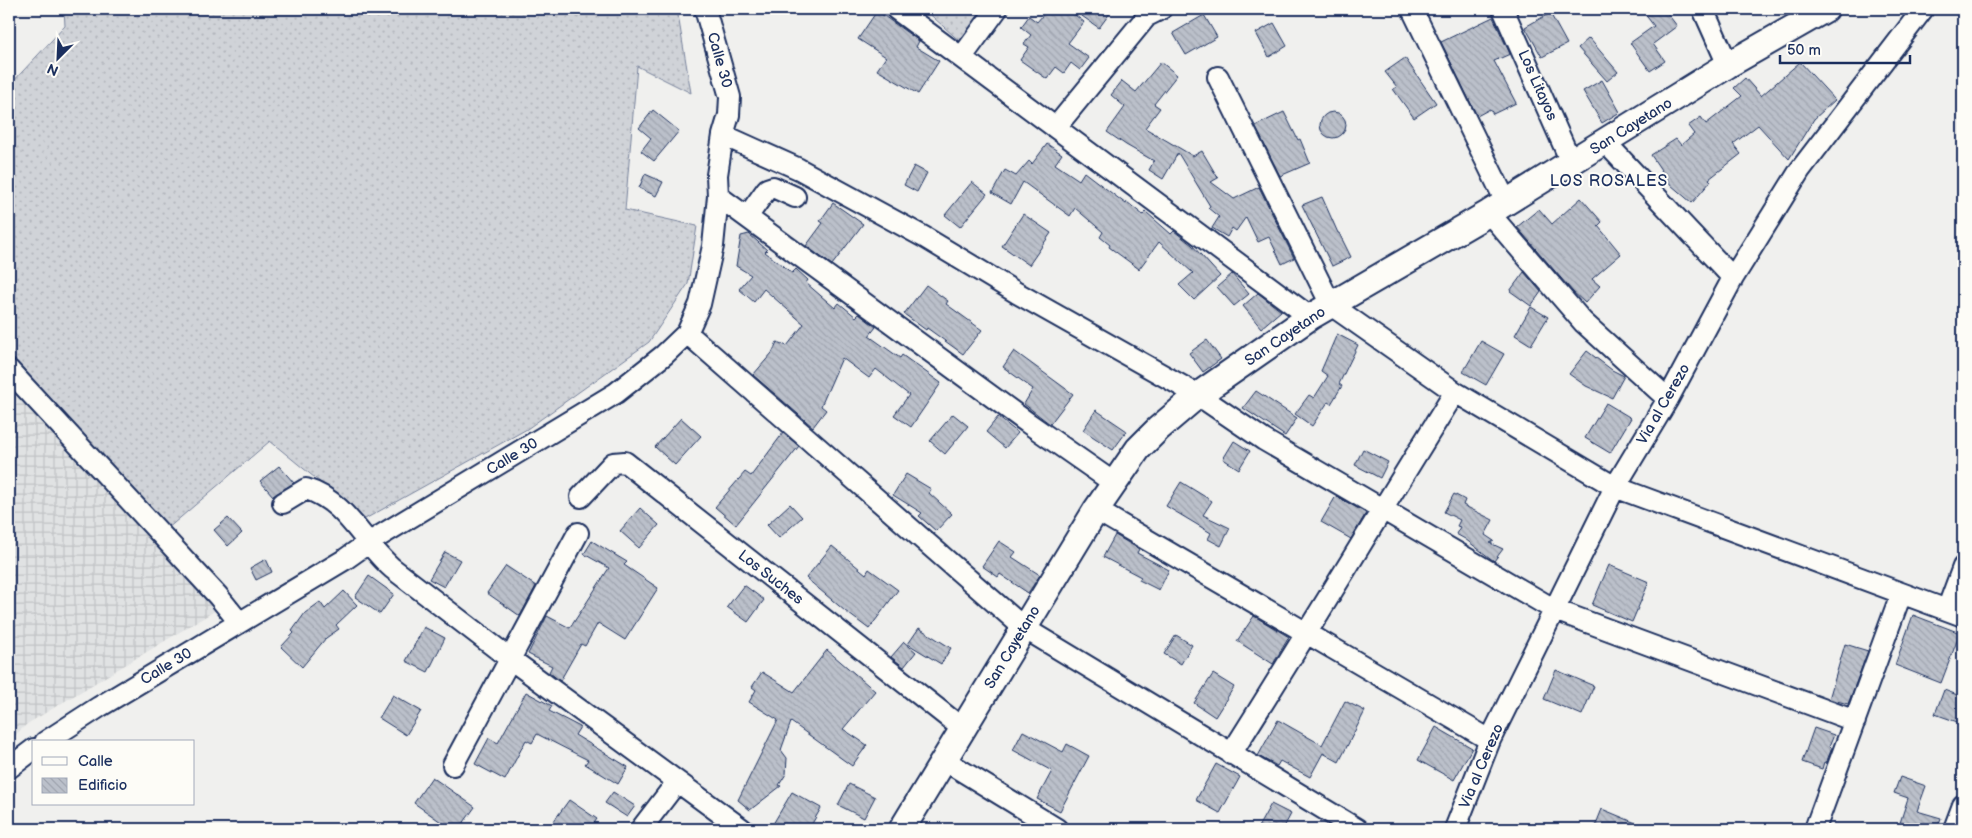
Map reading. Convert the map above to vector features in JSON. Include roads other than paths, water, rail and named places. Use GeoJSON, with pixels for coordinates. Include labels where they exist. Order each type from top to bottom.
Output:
{"type":"FeatureCollection","features":[{"type":"Feature","properties":{"kind":"main road","name":"San Cayetano"},"geometry":{"type":"LineString","coordinates":[[902,829],[1096,510],[1138,449],[1158,428],[1198,395],[1321,311],[1498,207],[1728,64],[1826,9]]}},
{"type":"Feature","properties":{"kind":"street","name":"Calle 30"},"geometry":{"type":"LineString","coordinates":[[47,740],[235,616],[344,560],[364,537],[616,393],[664,355],[687,333],[700,304],[713,246],[718,196],[717,175],[723,136],[729,115],[730,97],[706,9]]}},
{"type":"Feature","properties":{"kind":"street"},"geometry":{"type":"LineString","coordinates":[[896,9],[1056,127],[1321,311],[1615,488],[1901,594],[1955,612],[1963,567]]}},
{"type":"Feature","properties":{"kind":"street"},"geometry":{"type":"LineString","coordinates":[[962,57],[997,9]]}},
{"type":"Feature","properties":{"kind":"street"},"geometry":{"type":"LineString","coordinates":[[1056,127],[1147,16],[1162,9]]}},
{"type":"Feature","properties":{"kind":"street"},"geometry":{"type":"LineString","coordinates":[[1412,9],[1498,207],[1583,322],[1668,399]]}},
{"type":"Feature","properties":{"kind":"street","name":"Los Litayos"},"geometry":{"type":"LineString","coordinates":[[1503,9],[1571,162]]}},
{"type":"Feature","properties":{"kind":"street"},"geometry":{"type":"LineString","coordinates":[[1703,9],[1728,64]]}},
{"type":"Feature","properties":{"kind":"street","name":"Via al Cerezo"},"geometry":{"type":"LineString","coordinates":[[1458,821],[1490,740],[1615,488],[1668,399],[1733,278],[1800,170],[1923,9]]}},
{"type":"Feature","properties":{"kind":"street"},"geometry":{"type":"LineString","coordinates":[[1218,77],[1321,311]]}},
{"type":"Feature","properties":{"kind":"street"},"geometry":{"type":"LineString","coordinates":[[723,136],[799,169],[883,214],[1017,293],[1198,395],[1264,440],[1555,610],[1855,721]]}},
{"type":"Feature","properties":{"kind":"street"},"geometry":{"type":"LineString","coordinates":[[1605,142],[1733,278]]}},
{"type":"Feature","properties":{"kind":"street"},"geometry":{"type":"LineString","coordinates":[[747,217],[767,189],[773,187],[795,198]]}},
{"type":"Feature","properties":{"kind":"street"},"geometry":{"type":"LineString","coordinates":[[718,196],[1028,423],[1114,483]]}},
{"type":"Feature","properties":{"kind":"street"},"geometry":{"type":"LineString","coordinates":[[687,333],[1024,628],[1357,829]]}},
{"type":"Feature","properties":{"kind":"street"},"geometry":{"type":"LineString","coordinates":[[9,370],[235,616]]}},
{"type":"Feature","properties":{"kind":"street"},"geometry":{"type":"LineString","coordinates":[[1231,754],[1455,392]]}},
{"type":"Feature","properties":{"kind":"street","name":"Los Suches"},"geometry":{"type":"LineString","coordinates":[[581,497],[613,463],[625,462],[963,729]]}},
{"type":"Feature","properties":{"kind":"street"},"geometry":{"type":"LineString","coordinates":[[283,503],[306,489],[319,493],[338,507],[392,568],[509,658],[742,829]]}},
{"type":"Feature","properties":{"kind":"street"},"geometry":{"type":"LineString","coordinates":[[1096,510],[1490,740]]}},
{"type":"Feature","properties":{"kind":"street"},"geometry":{"type":"LineString","coordinates":[[453,765],[578,533]]}},
{"type":"Feature","properties":{"kind":"street"},"geometry":{"type":"LineString","coordinates":[[1815,829],[1901,594]]}},
{"type":"Feature","properties":{"kind":"street"},"geometry":{"type":"LineString","coordinates":[[9,768],[32,751]]}},
{"type":"Feature","properties":{"kind":"street"},"geometry":{"type":"LineString","coordinates":[[944,760],[1057,829]]}},
{"type":"Feature","properties":{"kind":"street"},"geometry":{"type":"LineString","coordinates":[[641,829],[678,782]]}},
{"type":"Feature","properties":{"kind":"street"},"geometry":{"type":"LineString","coordinates":[[1954,829],[1963,805]]}},
{"type":"Feature","properties":{"kind":"street"},"geometry":{"type":"LineString","coordinates":[[1458,821],[1473,829]]}},
{"type":"Feature","properties":{"kind":"district","name":"LOS ROSALES"},"geometry":{"type":"Point","coordinates":[1609,180]}}]}
